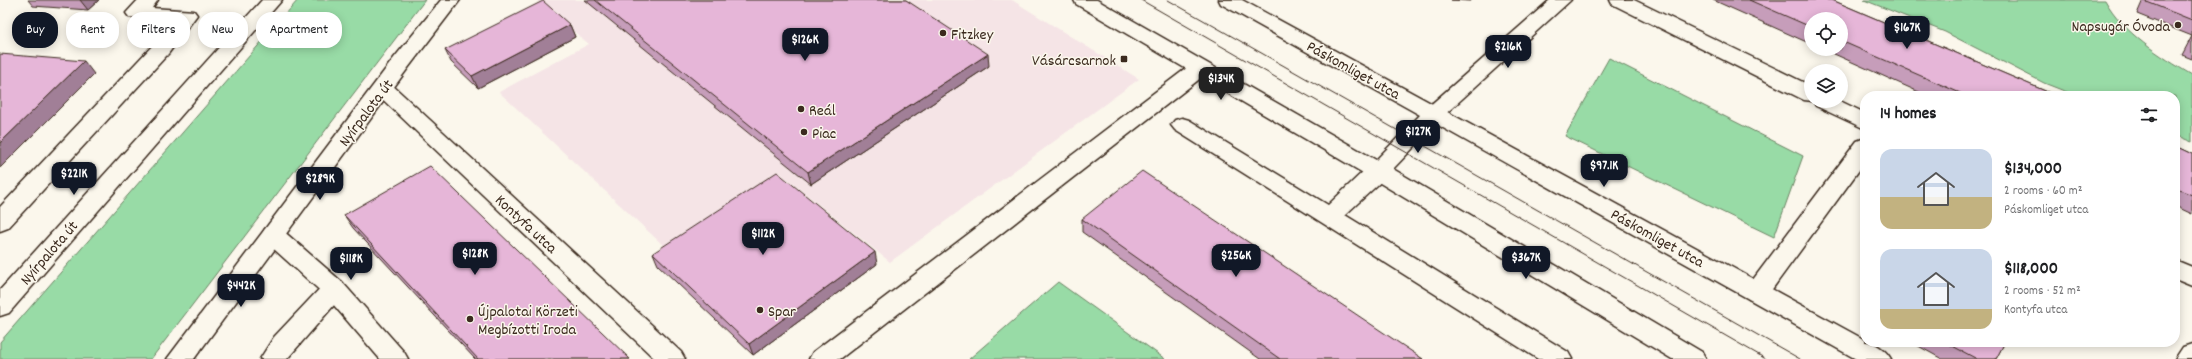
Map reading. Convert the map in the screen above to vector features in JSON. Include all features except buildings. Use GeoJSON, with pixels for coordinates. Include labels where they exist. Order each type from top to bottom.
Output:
{"type":"FeatureCollection","features":[{"type":"Feature","properties":{"kind":"street"},"geometry":{"type":"LineString","coordinates":[[0,222],[161,49],[187,15],[136,13],[149,0]]}},
{"type":"Feature","properties":{"kind":"street","name":"Nyírpalota út"},"geometry":{"type":"LineString","coordinates":[[0,306],[273,0]]}},
{"type":"Feature","properties":{"kind":"street","name":"Nyírpalota út"},"geometry":{"type":"LineString","coordinates":[[180,359],[382,88],[451,0]]}},
{"type":"Feature","properties":{"kind":"street"},"geometry":{"type":"LineString","coordinates":[[1082,0],[1199,69],[1378,171],[1693,359]]}},
{"type":"Feature","properties":{"kind":"street","name":"Páskomliget utca"},"geometry":{"type":"LineString","coordinates":[[1228,0],[1878,359]]}},
{"type":"Feature","properties":{"kind":"street"},"geometry":{"type":"LineString","coordinates":[[1329,217],[1378,171],[1434,113],[1562,0]]}},
{"type":"Feature","properties":{"kind":"street"},"geometry":{"type":"LineString","coordinates":[[1619,0],[1804,92]]}},
{"type":"Feature","properties":{"kind":"street"},"geometry":{"type":"LineString","coordinates":[[822,359],[1199,69]]}},
{"type":"Feature","properties":{"kind":"street","name":"Kontyfa utca"},"geometry":{"type":"LineString","coordinates":[[382,88],[672,359]]}},
{"type":"Feature","properties":{"kind":"street"},"geometry":{"type":"LineString","coordinates":[[1837,108],[1860,120]]}},
{"type":"Feature","properties":{"kind":"street"},"geometry":{"type":"LineString","coordinates":[[1182,125],[1559,359]]}},
{"type":"Feature","properties":{"kind":"street"},"geometry":{"type":"LineString","coordinates":[[1757,292],[1860,153]]}},
{"type":"Feature","properties":{"kind":"street"},"geometry":{"type":"LineString","coordinates":[[273,235],[334,289],[395,359]]}},
{"type":"Feature","properties":{"kind":"street"},"geometry":{"type":"LineString","coordinates":[[2180,271],[2192,277]]}},
{"type":"Feature","properties":{"kind":"street"},"geometry":{"type":"LineString","coordinates":[[273,359],[283,344],[334,289]]}},
{"type":"Feature","properties":{"kind":"street"},"geometry":{"type":"LineString","coordinates":[[2188,359],[2192,354]]}},
{"type":"Feature","properties":{"kind":"shaded area","name":"Piac"},"geometry":{"type":"Polygon","coordinates":[[[536,0],[1012,0],[1139,79],[890,262],[778,172],[664,246],[499,92],[589,44],[536,0]]]}},
{"type":"Feature","properties":{"kind":"green space"},"geometry":{"type":"Polygon","coordinates":[[[298,0],[425,0],[151,359],[0,359],[0,342],[256,48],[342,48],[342,12],[288,12],[298,0]]]}},
{"type":"Feature","properties":{"kind":"green space"},"geometry":{"type":"Polygon","coordinates":[[[1864,0],[2105,0],[2122,23],[2143,43],[2192,75],[2192,142],[2180,137],[2180,91],[2064,91],[2044,83],[1945,32],[1864,0]]]}},
{"type":"Feature","properties":{"kind":"green space"},"geometry":{"type":"Polygon","coordinates":[[[1609,58],[1803,156],[1774,237],[1565,136],[1609,58]]]}},
{"type":"Feature","properties":{"kind":"green space"},"geometry":{"type":"Polygon","coordinates":[[[1058,282],[1165,359],[969,359],[1058,282]]]}},
{"type":"Feature","properties":{"kind":"tram line"},"geometry":{"type":"LineString","coordinates":[[1141,0],[1766,359]]}},
{"type":"Feature","properties":{"kind":"tram line"},"geometry":{"type":"LineString","coordinates":[[1168,0],[1800,359]]}},
{"type":"Feature","properties":{"kind":"place","name":"Napsugár Óvoda"},"geometry":{"type":"Point","coordinates":[2178,25]}},
{"type":"Feature","properties":{"kind":"place","name":"Fitzkey"},"geometry":{"type":"Point","coordinates":[943,33]}},
{"type":"Feature","properties":{"kind":"place","name":"Vásárcsarnok"},"geometry":{"type":"Point","coordinates":[1124,59]}},
{"type":"Feature","properties":{"kind":"place","name":"Reál"},"geometry":{"type":"Point","coordinates":[801,109]}},
{"type":"Feature","properties":{"kind":"place","name":"Piac"},"geometry":{"type":"Point","coordinates":[804,132]}},
{"type":"Feature","properties":{"kind":"place","name":"Spar"},"geometry":{"type":"Point","coordinates":[760,310]}},
{"type":"Feature","properties":{"kind":"place","name":"Újpalotai Körzeti Megbízotti Iroda"},"geometry":{"type":"Point","coordinates":[470,319]}}]}
